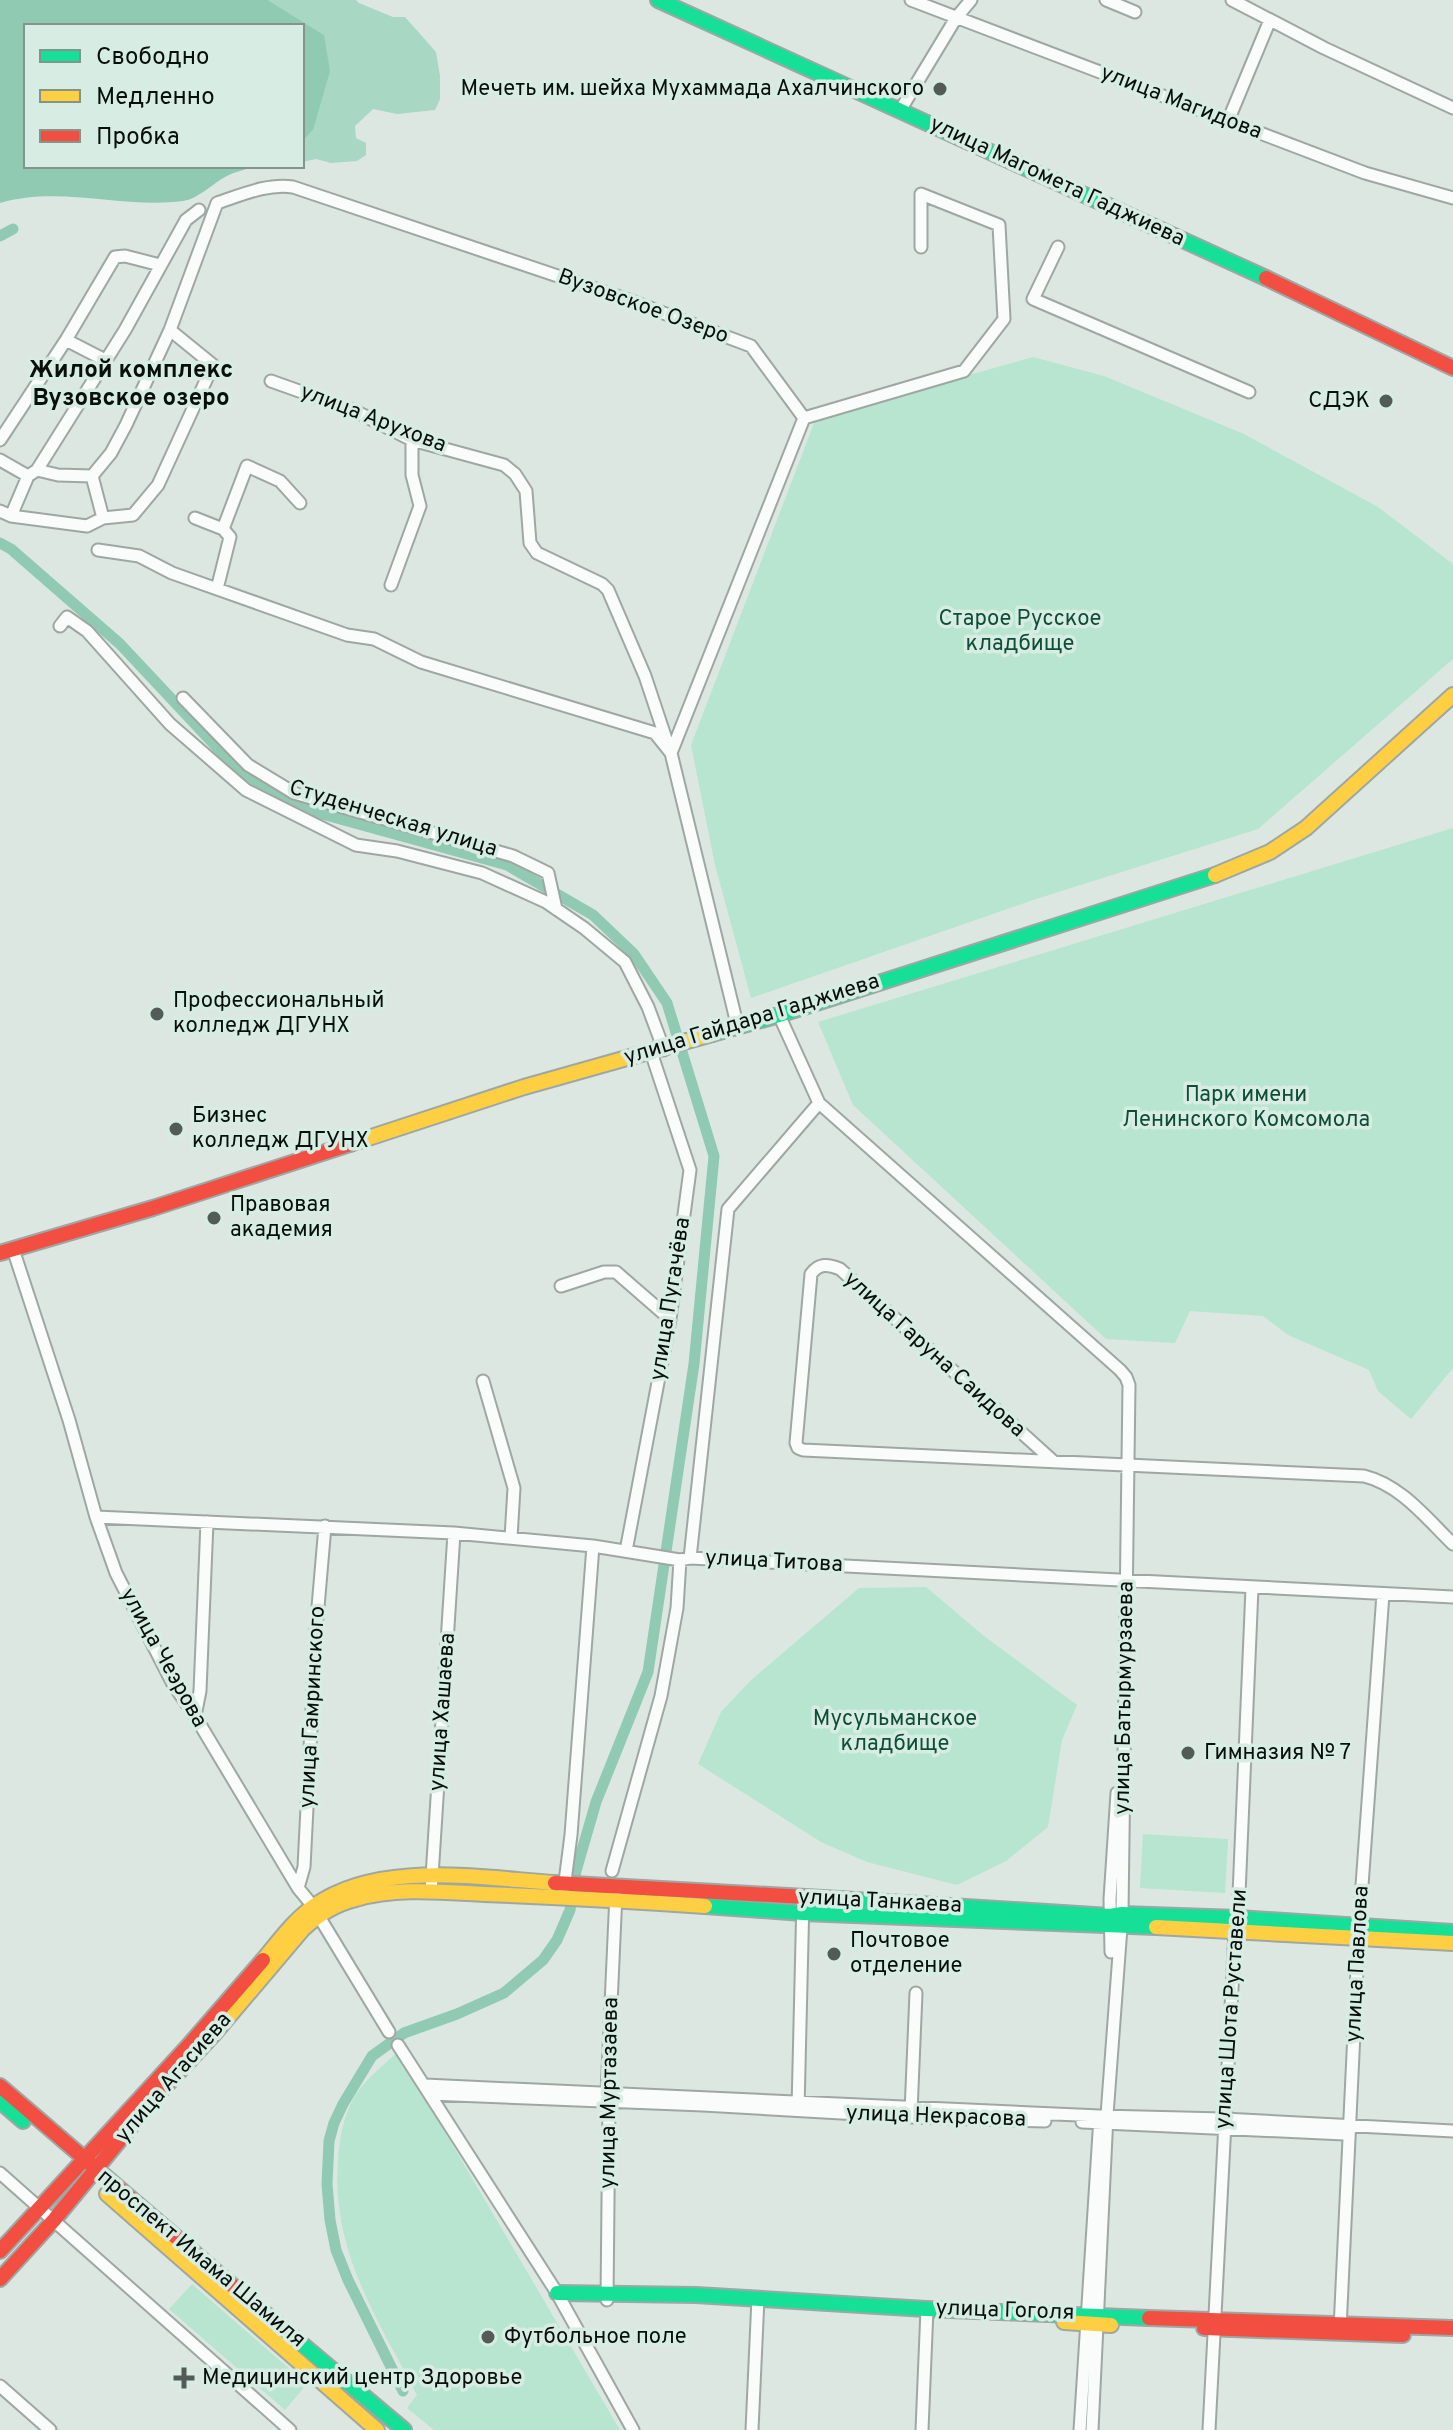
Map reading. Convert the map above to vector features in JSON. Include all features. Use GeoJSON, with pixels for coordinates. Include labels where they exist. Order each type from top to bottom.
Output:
{"type":"FeatureCollection","features":[{"type":"Feature","properties":{"kind":"main road","name":"улица Магомета Гаджиева"},"geometry":{"type":"LineString","coordinates":[[658,0],[902,108]]}},
{"type":"Feature","properties":{"kind":"main road","name":"улица Магомета Гаджиева"},"geometry":{"type":"LineString","coordinates":[[666,0],[1453,367]]}},
{"type":"Feature","properties":{"kind":"main road","name":"улица Гайдара Гаджиева"},"geometry":{"type":"LineString","coordinates":[[7,1252],[252,1179],[525,1090],[779,1016],[1205,881],[1285,847],[1453,697]]}},
{"type":"Feature","properties":{"kind":"main road","name":"улица Танкаева"},"geometry":{"type":"LineString","coordinates":[[315,1910],[354,1885],[385,1879],[432,1876],[584,1891],[615,1886],[803,1905],[1237,1925],[1453,1943]]}},
{"type":"Feature","properties":{"kind":"main road","name":"улица Танкаева"},"geometry":{"type":"LineString","coordinates":[[315,1910],[357,1898],[402,1892],[565,1888]]}},
{"type":"Feature","properties":{"kind":"main road","name":"улица Агасиева"},"geometry":{"type":"LineString","coordinates":[[0,2251],[39,2208],[86,2169],[199,2051],[303,1929],[315,1910]]}},
{"type":"Feature","properties":{"kind":"main road","name":"улица Танкаева"},"geometry":{"type":"LineString","coordinates":[[1359,1934],[1453,1932]]}},
{"type":"Feature","properties":{"kind":"main road","name":"проспект Имама Шамиля"},"geometry":{"type":"LineString","coordinates":[[0,2086],[86,2169],[377,2430]]}},
{"type":"Feature","properties":{"kind":"main road","name":"проспект Имама Шамиля"},"geometry":{"type":"LineString","coordinates":[[0,2101],[404,2430]]}},
{"type":"Feature","properties":{"kind":"main road","name":"улица Агасиева"},"geometry":{"type":"LineString","coordinates":[[0,2279],[54,2220],[86,2169]]}},
{"type":"Feature","properties":{"kind":"main road","name":"улица Гоголя"},"geometry":{"type":"LineString","coordinates":[[559,2297],[758,2302],[1092,2320],[1340,2328],[1453,2328]]}},
{"type":"Feature","properties":{"kind":"main road","name":"улица Гоголя"},"geometry":{"type":"LineString","coordinates":[[1340,2328],[1453,2336]]}},
{"type":"Feature","properties":{"kind":"street","name":"улица Магидова"},"geometry":{"type":"LineString","coordinates":[[911,0],[1365,173],[1453,198]]}},
{"type":"Feature","properties":{"kind":"street"},"geometry":{"type":"LineString","coordinates":[[902,108],[956,18],[971,0]]}},
{"type":"Feature","properties":{"kind":"street"},"geometry":{"type":"LineString","coordinates":[[1106,0],[1135,12]]}},
{"type":"Feature","properties":{"kind":"street"},"geometry":{"type":"LineString","coordinates":[[1232,0],[1324,48],[1453,108]]}},
{"type":"Feature","properties":{"kind":"street"},"geometry":{"type":"LineString","coordinates":[[1228,121],[1270,20]]}},
{"type":"Feature","properties":{"kind":"street","name":"Вузовское Озеро"},"geometry":{"type":"LineString","coordinates":[[170,330],[217,203],[279,185],[293,187],[626,299],[751,346],[804,418]]}},
{"type":"Feature","properties":{"kind":"street"},"geometry":{"type":"LineString","coordinates":[[98,550],[139,556],[172,573],[347,635],[374,639],[421,662],[655,733],[671,753],[804,418],[964,371],[1004,319],[999,225],[921,194],[921,247]]}},
{"type":"Feature","properties":{"kind":"street"},"geometry":{"type":"LineString","coordinates":[[92,476],[111,453],[124,429],[170,330],[213,365],[158,485],[133,515],[103,518],[87,526],[6,513],[125,330],[186,220],[199,210]]}},
{"type":"Feature","properties":{"kind":"street"},"geometry":{"type":"LineString","coordinates":[[1058,247],[1033,299],[1249,392]]}},
{"type":"Feature","properties":{"kind":"street"},"geometry":{"type":"LineString","coordinates":[[0,440],[66,340],[115,257],[125,256],[160,265]]}},
{"type":"Feature","properties":{"kind":"street"},"geometry":{"type":"LineString","coordinates":[[66,340],[105,360]]}},
{"type":"Feature","properties":{"kind":"street","name":"улица Арухова"},"geometry":{"type":"LineString","coordinates":[[271,381],[355,411],[412,440],[504,465],[526,491],[530,543],[537,553],[602,584],[608,590],[645,676],[671,753],[738,1027]]}},
{"type":"Feature","properties":{"kind":"street"},"geometry":{"type":"LineString","coordinates":[[391,585],[420,506],[412,475],[412,440]]}},
{"type":"Feature","properties":{"kind":"street"},"geometry":{"type":"LineString","coordinates":[[0,460],[33,473],[92,476]]}},
{"type":"Feature","properties":{"kind":"street"},"geometry":{"type":"LineString","coordinates":[[223,529],[247,466],[280,481],[300,503]]}},
{"type":"Feature","properties":{"kind":"street"},"geometry":{"type":"LineString","coordinates":[[92,476],[103,518]]}},
{"type":"Feature","properties":{"kind":"street"},"geometry":{"type":"LineString","coordinates":[[195,518],[223,529],[230,537],[217,589]]}},
{"type":"Feature","properties":{"kind":"street","name":"улица Пугачёва"},"geometry":{"type":"LineString","coordinates":[[60,626],[67,617],[87,631],[170,724],[246,790],[356,845],[397,851],[482,873],[546,902],[625,962],[648,1007],[690,1170],[670,1319],[626,1551]]}},
{"type":"Feature","properties":{"kind":"street","name":"Студенческая улица"},"geometry":{"type":"LineString","coordinates":[[183,698],[248,765],[294,793],[513,856],[548,873],[556,909]]}},
{"type":"Feature","properties":{"kind":"street","name":"улица Батырмурзаева"},"geometry":{"type":"LineString","coordinates":[[779,1016],[819,1103],[1126,1377],[1129,1385],[1115,1920],[1111,1940],[1092,2320],[1080,2430]]}},
{"type":"Feature","properties":{"kind":"street","name":"улица Муртазаева"},"geometry":{"type":"LineString","coordinates":[[607,2296],[608,2097],[615,1886],[661,1696],[677,1608],[728,1209],[819,1103]]}},
{"type":"Feature","properties":{"kind":"street","name":"улица Чеэрова"},"geometry":{"type":"LineString","coordinates":[[7,1252],[69,1420],[96,1517],[116,1573],[173,1684],[389,2032]]}},
{"type":"Feature","properties":{"kind":"street","name":"улица Гаруна Саидова"},"geometry":{"type":"LineString","coordinates":[[1053,1461],[840,1269],[823,1265],[811,1274],[798,1448],[803,1450],[1364,1476],[1379,1479],[1393,1487],[1453,1544]]}},
{"type":"Feature","properties":{"kind":"street"},"geometry":{"type":"LineString","coordinates":[[561,1286],[604,1272],[616,1272],[670,1319]]}},
{"type":"Feature","properties":{"kind":"street"},"geometry":{"type":"LineString","coordinates":[[483,1381],[514,1488],[511,1538]]}},
{"type":"Feature","properties":{"kind":"street","name":"улица Титова"},"geometry":{"type":"LineString","coordinates":[[96,1517],[454,1533],[593,1546],[685,1559],[1453,1597]]}},
{"type":"Feature","properties":{"kind":"street"},"geometry":{"type":"LineString","coordinates":[[195,1716],[200,1691],[207,1522]]}},
{"type":"Feature","properties":{"kind":"street","name":"улица Гамринского"},"geometry":{"type":"LineString","coordinates":[[298,1888],[304,1867],[316,1630],[325,1526]]}},
{"type":"Feature","properties":{"kind":"street","name":"улица Хашаева"},"geometry":{"type":"LineString","coordinates":[[431,1892],[454,1533]]}},
{"type":"Feature","properties":{"kind":"street"},"geometry":{"type":"LineString","coordinates":[[565,1888],[593,1546]]}},
{"type":"Feature","properties":{"kind":"street","name":"улица Шота Руставели"},"geometry":{"type":"LineString","coordinates":[[1209,2430],[1252,1588]]}},
{"type":"Feature","properties":{"kind":"street","name":"улица Павлова"},"geometry":{"type":"LineString","coordinates":[[1340,2328],[1359,1934],[1383,1594]]}},
{"type":"Feature","properties":{"kind":"street"},"geometry":{"type":"LineString","coordinates":[[797,2107],[803,1905]]}},
{"type":"Feature","properties":{"kind":"street"},"geometry":{"type":"LineString","coordinates":[[911,2112],[916,1993]]}},
{"type":"Feature","properties":{"kind":"street"},"geometry":{"type":"LineString","coordinates":[[398,2045],[559,2297],[633,2430]]}},
{"type":"Feature","properties":{"kind":"street","name":"улица Некрасова"},"geometry":{"type":"LineString","coordinates":[[428,2089],[1224,2123],[1453,2138]]}},
{"type":"Feature","properties":{"kind":"street","name":"улица Некрасова"},"geometry":{"type":"LineString","coordinates":[[1349,2130],[1453,2131]]}},
{"type":"Feature","properties":{"kind":"street"},"geometry":{"type":"LineString","coordinates":[[0,2173],[290,2430]]}},
{"type":"Feature","properties":{"kind":"street"},"geometry":{"type":"LineString","coordinates":[[752,2430],[758,2302]]}},
{"type":"Feature","properties":{"kind":"street"},"geometry":{"type":"LineString","coordinates":[[922,2430],[927,2313]]}},
{"type":"Feature","properties":{"kind":"street","name":"улица Батырмурзаева"},"geometry":{"type":"LineString","coordinates":[[1092,2320],[1092,2430]]}},
{"type":"Feature","properties":{"kind":"street"},"geometry":{"type":"LineString","coordinates":[[0,2386],[50,2430]]}},
{"type":"Feature","properties":{"kind":"green space","name":"Старое Русское кладбище"},"geometry":{"type":"Polygon","coordinates":[[[1033,357],[1104,376],[1244,434],[1378,507],[1453,564],[1453,659],[1258,829],[1033,900],[751,998],[715,865],[691,745],[816,418],[1033,357]]]}},
{"type":"Feature","properties":{"kind":"green space","name":"Парк имени Ленинского Комсомола"},"geometry":{"type":"Polygon","coordinates":[[[1453,828],[1453,1368],[1411,1419],[1378,1391],[1369,1370],[1288,1335],[1263,1316],[1190,1311],[1175,1343],[1106,1339],[853,1105],[818,1022],[1453,828]]]}},
{"type":"Feature","properties":{"kind":"green space","name":"Мусульманское кладбище"},"geometry":{"type":"Polygon","coordinates":[[[926,1587],[984,1636],[1077,1705],[1062,1740],[1048,1827],[1006,1861],[957,1885],[867,1862],[821,1842],[698,1764],[721,1712],[750,1681],[859,1588],[926,1587]]]}},
{"type":"Feature","properties":{"kind":"green space"},"geometry":{"type":"Polygon","coordinates":[[[1143,1834],[1228,1839],[1225,1893],[1140,1888],[1143,1834]]]}},
{"type":"Feature","properties":{"kind":"green space"},"geometry":{"type":"Polygon","coordinates":[[[398,2052],[620,2430],[434,2430],[407,2408],[417,2395],[373,2311],[349,2254],[338,2193],[339,2146],[349,2108],[367,2081],[398,2052]]]}},
{"type":"Feature","properties":{"kind":"green space"},"geometry":{"type":"Polygon","coordinates":[[[192,2284],[307,2384],[285,2410],[169,2309],[192,2284]]]}},
{"type":"Feature","properties":{"kind":"shaded area"},"geometry":{"type":"Polygon","coordinates":[[[0,0],[268,0],[324,35],[330,71],[313,130],[304,140],[304,24],[24,24],[24,168],[253,168],[229,175],[183,201],[160,203],[45,196],[0,203],[0,0]]]}},
{"type":"Feature","properties":{"kind":"shaded area"},"geometry":{"type":"Polygon","coordinates":[[[268,0],[356,0],[393,17],[405,17],[436,52],[440,99],[435,110],[397,114],[373,109],[355,126],[356,138],[366,143],[366,155],[357,161],[331,163],[316,159],[304,162],[304,140],[313,130],[324,35],[268,0]]]}},
{"type":"Feature","properties":{"kind":"waterway"},"geometry":{"type":"LineString","coordinates":[[0,236],[13,229]]}},
{"type":"Feature","properties":{"kind":"waterway"},"geometry":{"type":"LineString","coordinates":[[0,543],[11,549],[120,644],[241,773],[315,812],[507,865],[593,915],[634,954],[667,1003],[714,1156],[694,1364],[648,1672],[596,1802],[576,1871],[570,1910],[557,1940],[543,1960],[504,1993],[404,2033],[372,2056],[343,2104],[329,2141],[327,2184],[336,2250],[403,2391]]}},
{"type":"Feature","properties":{"kind":"traffic: fast"},"geometry":{"type":"LineString","coordinates":[[658,0],[1266,278]]}},
{"type":"Feature","properties":{"kind":"traffic: fast"},"geometry":{"type":"LineString","coordinates":[[712,1034],[1215,875]]}},
{"type":"Feature","properties":{"kind":"traffic: fast"},"geometry":{"type":"LineString","coordinates":[[823,1898],[1110,1916],[1238,1918],[1453,1932]]}},
{"type":"Feature","properties":{"kind":"traffic: fast"},"geometry":{"type":"LineString","coordinates":[[705,1906],[803,1913],[1156,1927]]}},
{"type":"Feature","properties":{"kind":"traffic: fast"},"geometry":{"type":"LineString","coordinates":[[0,2101],[23,2121]]}},
{"type":"Feature","properties":{"kind":"traffic: fast"},"geometry":{"type":"LineString","coordinates":[[241,2293],[404,2430]]}},
{"type":"Feature","properties":{"kind":"traffic: fast"},"geometry":{"type":"LineString","coordinates":[[557,2293],[696,2295],[1149,2318]]}},
{"type":"Feature","properties":{"kind":"traffic: slow"},"geometry":{"type":"LineString","coordinates":[[1215,875],[1270,852],[1306,828],[1453,695]]}},
{"type":"Feature","properties":{"kind":"traffic: slow"},"geometry":{"type":"LineString","coordinates":[[350,1144],[524,1087],[712,1034]]}},
{"type":"Feature","properties":{"kind":"traffic: slow"},"geometry":{"type":"LineString","coordinates":[[263,1960],[293,1924],[314,1906],[368,1882],[430,1875],[555,1883]]}},
{"type":"Feature","properties":{"kind":"traffic: slow"},"geometry":{"type":"LineString","coordinates":[[214,2034],[303,1929],[327,1911],[371,1895],[436,1892],[705,1906]]}},
{"type":"Feature","properties":{"kind":"traffic: slow"},"geometry":{"type":"LineString","coordinates":[[1156,1927],[1453,1943]]}},
{"type":"Feature","properties":{"kind":"traffic: slow"},"geometry":{"type":"LineString","coordinates":[[107,2194],[377,2430]]}},
{"type":"Feature","properties":{"kind":"traffic: slow"},"geometry":{"type":"LineString","coordinates":[[1064,2322],[1111,2325]]}},
{"type":"Feature","properties":{"kind":"traffic: jam"},"geometry":{"type":"LineString","coordinates":[[1266,278],[1453,368]]}},
{"type":"Feature","properties":{"kind":"traffic: jam"},"geometry":{"type":"LineString","coordinates":[[0,1253],[153,1208],[350,1144]]}},
{"type":"Feature","properties":{"kind":"traffic: jam"},"geometry":{"type":"LineString","coordinates":[[555,1883],[823,1898]]}},
{"type":"Feature","properties":{"kind":"traffic: jam"},"geometry":{"type":"LineString","coordinates":[[0,2251],[263,1960]]}},
{"type":"Feature","properties":{"kind":"traffic: jam"},"geometry":{"type":"LineString","coordinates":[[0,2279],[54,2220],[151,2102],[214,2034]]}},
{"type":"Feature","properties":{"kind":"traffic: jam"},"geometry":{"type":"LineString","coordinates":[[0,2086],[241,2293]]}},
{"type":"Feature","properties":{"kind":"traffic: jam"},"geometry":{"type":"LineString","coordinates":[[1149,2318],[1453,2328]]}},
{"type":"Feature","properties":{"kind":"traffic: jam"},"geometry":{"type":"LineString","coordinates":[[1204,2328],[1403,2335]]}},
{"type":"Feature","properties":{"kind":"place","name":"Мечеть им. шейха Мухаммада Ахалчинского"},"geometry":{"type":"Point","coordinates":[940,89]}},
{"type":"Feature","properties":{"kind":"place","name":"СДЭК"},"geometry":{"type":"Point","coordinates":[1386,401]}},
{"type":"Feature","properties":{"kind":"place","name":"Профессиональный колледж ДГУНХ"},"geometry":{"type":"Point","coordinates":[157,1014]}},
{"type":"Feature","properties":{"kind":"place","name":"Бизнес колледж ДГУНХ"},"geometry":{"type":"Point","coordinates":[176,1129]}},
{"type":"Feature","properties":{"kind":"place","name":"Правовая академия"},"geometry":{"type":"Point","coordinates":[214,1218]}},
{"type":"Feature","properties":{"kind":"place","name":"Гимназия № 7"},"geometry":{"type":"Point","coordinates":[1188,1753]}},
{"type":"Feature","properties":{"kind":"place","name":"Почтовое отделение"},"geometry":{"type":"Point","coordinates":[834,1954]}},
{"type":"Feature","properties":{"kind":"place","name":"Футбольное поле"},"geometry":{"type":"Point","coordinates":[488,2337]}},
{"type":"Feature","properties":{"kind":"place","name":"Медицинский центр Здоровье"},"geometry":{"type":"Point","coordinates":[184,2378]}},
{"type":"Feature","properties":{"kind":"district","name":"Жилой комплекс Вузовское озеро"},"geometry":{"type":"Point","coordinates":[131,385]}}]}
